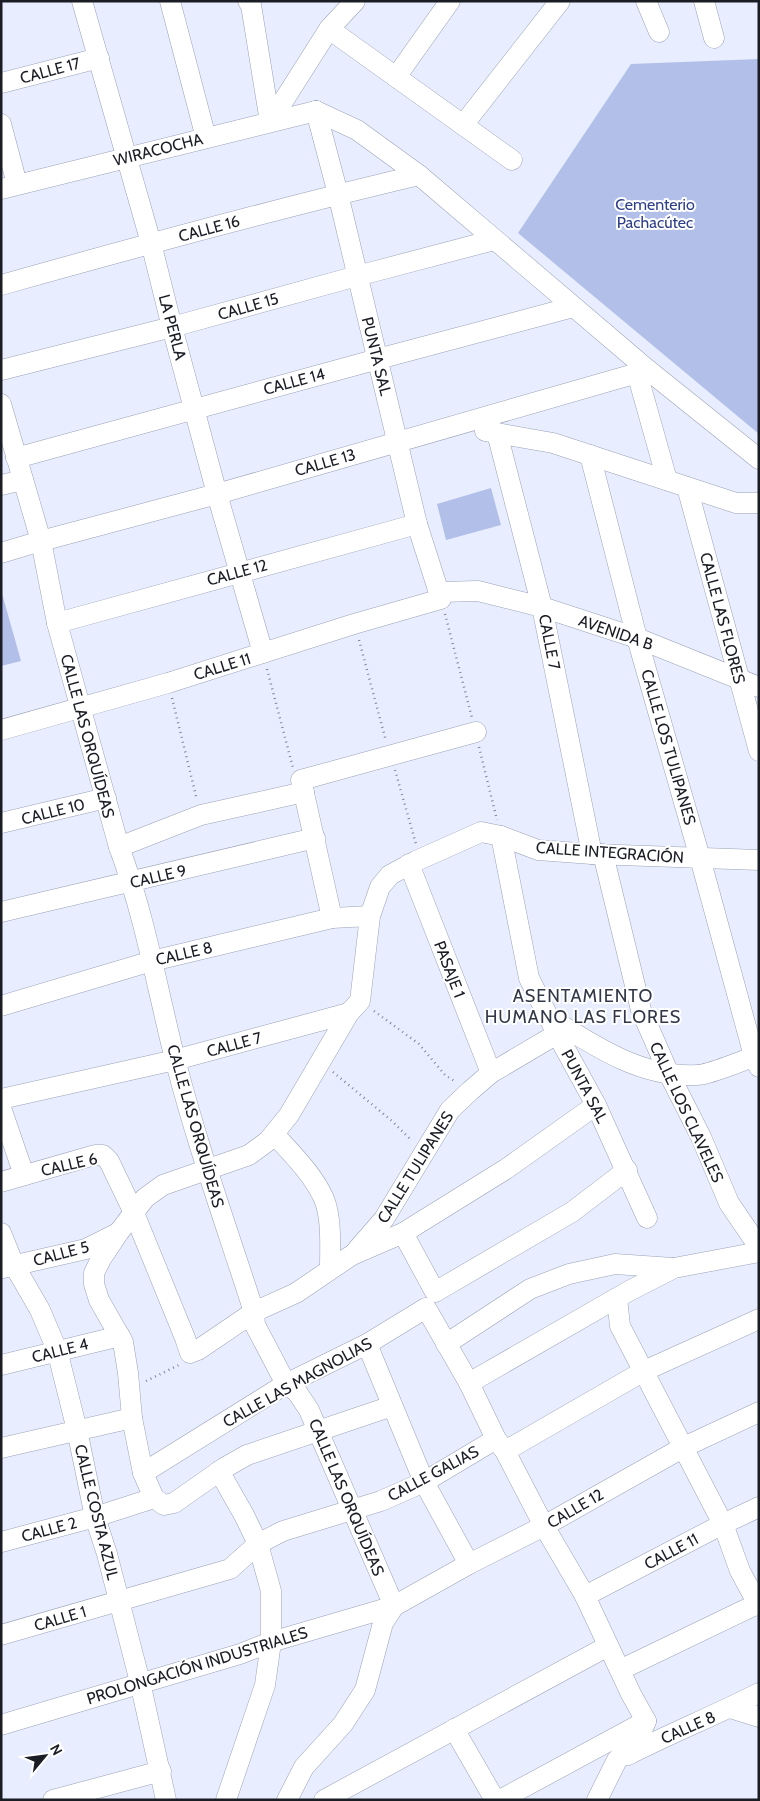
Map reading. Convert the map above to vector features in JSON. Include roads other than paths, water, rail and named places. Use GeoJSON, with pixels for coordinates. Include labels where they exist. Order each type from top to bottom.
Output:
{"type":"FeatureCollection","features":[{"type":"Feature","properties":{"kind":"street","name":"LA PERLA"},"geometry":{"type":"LineString","coordinates":[[82,1],[151,243],[217,494],[263,653]]}},
{"type":"Feature","properties":{"kind":"street"},"geometry":{"type":"LineString","coordinates":[[170,1],[206,138]]}},
{"type":"Feature","properties":{"kind":"street"},"geometry":{"type":"LineString","coordinates":[[270,122],[329,29],[355,1]]}},
{"type":"Feature","properties":{"kind":"street"},"geometry":{"type":"LineString","coordinates":[[396,77],[450,1]]}},
{"type":"Feature","properties":{"kind":"street"},"geometry":{"type":"LineString","coordinates":[[463,126],[560,1]]}},
{"type":"Feature","properties":{"kind":"street"},"geometry":{"type":"LineString","coordinates":[[646,1],[659,32]]}},
{"type":"Feature","properties":{"kind":"street"},"geometry":{"type":"LineString","coordinates":[[704,1],[714,38]]}},
{"type":"Feature","properties":{"kind":"street"},"geometry":{"type":"LineString","coordinates":[[251,3],[270,122]]}},
{"type":"Feature","properties":{"kind":"street"},"geometry":{"type":"LineString","coordinates":[[329,29],[512,160]]}},
{"type":"Feature","properties":{"kind":"street","name":"CALLE 17"},"geometry":{"type":"LineString","coordinates":[[1,83],[98,58]]}},
{"type":"Feature","properties":{"kind":"street"},"geometry":{"type":"LineString","coordinates":[[316,110],[357,130],[419,175],[573,307],[642,372],[759,460]]}},
{"type":"Feature","properties":{"kind":"street","name":"WIRACOCHA"},"geometry":{"type":"LineString","coordinates":[[9,186],[316,110]]}},
{"type":"Feature","properties":{"kind":"street","name":"PUNTA SAL"},"geometry":{"type":"LineString","coordinates":[[316,110],[417,524],[440,596]]}},
{"type":"Feature","properties":{"kind":"street"},"geometry":{"type":"LineString","coordinates":[[1,124],[9,186]]}},
{"type":"Feature","properties":{"kind":"street","name":"CALLE 16"},"geometry":{"type":"LineString","coordinates":[[1,285],[151,243],[338,194],[419,175]]}},
{"type":"Feature","properties":{"kind":"street","name":"CALLE 15"},"geometry":{"type":"LineString","coordinates":[[1,370],[172,327],[494,240]]}},
{"type":"Feature","properties":{"kind":"street","name":"CALLE 14"},"geometry":{"type":"LineString","coordinates":[[16,458],[573,307]]}},
{"type":"Feature","properties":{"kind":"street"},"geometry":{"type":"LineString","coordinates":[[642,372],[667,480]]}},
{"type":"Feature","properties":{"kind":"street","name":"CALLE 13"},"geometry":{"type":"LineString","coordinates":[[1,553],[217,494],[642,372]]}},
{"type":"Feature","properties":{"kind":"street","name":"CALLE LAS ORQUÍDEAS"},"geometry":{"type":"LineString","coordinates":[[1,404],[41,541],[57,623],[120,847],[132,882],[176,1060],[208,1170],[254,1312],[255,1325],[286,1384],[296,1392],[309,1410],[394,1606]]}},
{"type":"Feature","properties":{"kind":"street"},"geometry":{"type":"LineString","coordinates":[[451,426],[553,443],[736,503],[759,503]]}},
{"type":"Feature","properties":{"kind":"street","name":"CALLE 7"},"geometry":{"type":"LineString","coordinates":[[496,433],[542,607],[598,854]]}},
{"type":"Feature","properties":{"kind":"street","name":"CALLE LOS TULIPANES"},"geometry":{"type":"LineString","coordinates":[[590,455],[637,638],[757,1059]]}},
{"type":"Feature","properties":{"kind":"street"},"geometry":{"type":"LineString","coordinates":[[1,486],[23,480]]}},
{"type":"Feature","properties":{"kind":"street","name":"CALLE LAS FLORES"},"geometry":{"type":"LineString","coordinates":[[687,487],[759,750]]}},
{"type":"Feature","properties":{"kind":"street","name":"CALLE 12"},"geometry":{"type":"LineString","coordinates":[[57,623],[417,524]]}},
{"type":"Feature","properties":{"kind":"street","name":"AVENIDA B"},"geometry":{"type":"LineString","coordinates":[[440,596],[478,591],[542,607],[637,638],[759,687]]}},
{"type":"Feature","properties":{"kind":"street","name":"CALLE 11"},"geometry":{"type":"LineString","coordinates":[[1,730],[168,682],[440,596]]}},
{"type":"Feature","properties":{"kind":"street"},"geometry":{"type":"LineString","coordinates":[[120,847],[201,815],[476,732]]}},
{"type":"Feature","properties":{"kind":"street"},"geometry":{"type":"LineString","coordinates":[[302,786],[332,918]]}},
{"type":"Feature","properties":{"kind":"street","name":"CALLE 10"},"geometry":{"type":"LineString","coordinates":[[1,823],[106,798]]}},
{"type":"Feature","properties":{"kind":"street","name":"CALLE INTEGRACIÓN"},"geometry":{"type":"LineString","coordinates":[[154,1498],[143,1473],[132,1418],[123,1342],[99,1300],[94,1284],[94,1273],[119,1232],[145,1198],[163,1185],[250,1155],[268,1141],[289,1115],[354,1007],[370,916],[380,887],[390,875],[409,864],[481,832],[501,836],[538,850],[759,860]]}},
{"type":"Feature","properties":{"kind":"street","name":"PUNTA SAL"},"geometry":{"type":"LineString","coordinates":[[501,836],[529,978],[552,1025],[596,1105],[648,1218]]}},
{"type":"Feature","properties":{"kind":"street","name":"CALLE 9"},"geometry":{"type":"LineString","coordinates":[[1,912],[315,838]]}},
{"type":"Feature","properties":{"kind":"street","name":"CALLE LOS CLAVELES"},"geometry":{"type":"LineString","coordinates":[[598,854],[640,1010],[729,1203],[753,1228],[759,1247]]}},
{"type":"Feature","properties":{"kind":"street","name":"PASAJE 1"},"geometry":{"type":"LineString","coordinates":[[409,864],[491,1073]]}},
{"type":"Feature","properties":{"kind":"street","name":"CALLE 8"},"geometry":{"type":"LineString","coordinates":[[1,1006],[152,961],[332,918],[370,916]]}},
{"type":"Feature","properties":{"kind":"street","name":"CALLE 7"},"geometry":{"type":"LineString","coordinates":[[1,1099],[176,1060],[354,1007]]}},
{"type":"Feature","properties":{"kind":"street"},"geometry":{"type":"LineString","coordinates":[[552,1025],[599,1049],[645,1069],[669,1074],[699,1075],[757,1059]]}},
{"type":"Feature","properties":{"kind":"street","name":"CALLE TULIPANES"},"geometry":{"type":"LineString","coordinates":[[352,1255],[384,1218],[450,1110],[491,1073],[552,1025]]}},
{"type":"Feature","properties":{"kind":"street","name":"CALLE TULIPANES"},"geometry":{"type":"LineString","coordinates":[[134,1213],[190,1354],[254,1312],[296,1294],[352,1255],[403,1233],[506,1169],[596,1105]]}},
{"type":"Feature","properties":{"kind":"street"},"geometry":{"type":"LineString","coordinates":[[1,1108],[24,1175]]}},
{"type":"Feature","properties":{"kind":"street"},"geometry":{"type":"LineString","coordinates":[[274,1134],[298,1160],[325,1200],[328,1218],[330,1269]]}},
{"type":"Feature","properties":{"kind":"street","name":"CALLE 6"},"geometry":{"type":"LineString","coordinates":[[1,1182],[103,1155],[109,1161],[134,1213]]}},
{"type":"Feature","properties":{"kind":"street","name":"CALLE LAS MAGNOLIAS"},"geometry":{"type":"LineString","coordinates":[[143,1473],[286,1384],[366,1344],[431,1300],[572,1212],[627,1170]]}},
{"type":"Feature","properties":{"kind":"street","name":"CALLE 5"},"geometry":{"type":"LineString","coordinates":[[8,1267],[86,1249],[119,1232]]}},
{"type":"Feature","properties":{"kind":"street","name":"CALLE COSTA AZUL"},"geometry":{"type":"LineString","coordinates":[[1,1233],[8,1267],[40,1310],[58,1350],[95,1517],[120,1602],[161,1770],[166,1800]]}},
{"type":"Feature","properties":{"kind":"street"},"geometry":{"type":"LineString","coordinates":[[403,1233],[431,1300],[446,1344],[469,1383],[544,1526],[585,1596],[646,1721]]}},
{"type":"Feature","properties":{"kind":"street"},"geometry":{"type":"LineString","coordinates":[[446,1344],[530,1289],[569,1274],[614,1264],[674,1268],[759,1252]]}},
{"type":"Feature","properties":{"kind":"street"},"geometry":{"type":"LineString","coordinates":[[469,1383],[674,1268]]}},
{"type":"Feature","properties":{"kind":"street"},"geometry":{"type":"LineString","coordinates":[[618,1298],[620,1326],[724,1524],[740,1571],[758,1605],[620,1670]]}},
{"type":"Feature","properties":{"kind":"street","name":"CALLE GALIAS"},"geometry":{"type":"LineString","coordinates":[[120,1602],[230,1568],[258,1544],[283,1531],[351,1509],[381,1502],[501,1445],[644,1370],[759,1319]]}},
{"type":"Feature","properties":{"kind":"street","name":"CALLE 4"},"geometry":{"type":"LineString","coordinates":[[1,1365],[120,1336]]}},
{"type":"Feature","properties":{"kind":"street"},"geometry":{"type":"LineString","coordinates":[[366,1344],[424,1482],[469,1564]]}},
{"type":"Feature","properties":{"kind":"street"},"geometry":{"type":"LineString","coordinates":[[154,1498],[164,1505],[174,1503],[247,1455],[392,1406]]}},
{"type":"Feature","properties":{"kind":"street","name":"CALLE 12"},"geometry":{"type":"LineString","coordinates":[[394,1606],[469,1564],[544,1526],[684,1446],[759,1412]]}},
{"type":"Feature","properties":{"kind":"street"},"geometry":{"type":"LineString","coordinates":[[1,1448],[132,1418]]}},
{"type":"Feature","properties":{"kind":"street"},"geometry":{"type":"LineString","coordinates":[[219,1472],[244,1515],[258,1544],[271,1591],[271,1642],[265,1685],[226,1800]]}},
{"type":"Feature","properties":{"kind":"street","name":"CALLE 2"},"geometry":{"type":"LineString","coordinates":[[1,1542],[95,1517],[154,1498]]}},
{"type":"Feature","properties":{"kind":"street","name":"CALLE 11"},"geometry":{"type":"LineString","coordinates":[[585,1596],[759,1507]]}},
{"type":"Feature","properties":{"kind":"street","name":"CALLE 1"},"geometry":{"type":"LineString","coordinates":[[1,1635],[120,1602]]}},
{"type":"Feature","properties":{"kind":"street"},"geometry":{"type":"LineString","coordinates":[[286,1800],[304,1767],[344,1724],[364,1690],[383,1623],[394,1606]]}},
{"type":"Feature","properties":{"kind":"street","name":"PROLONGACIÓN INDUSTRIALES"},"geometry":{"type":"LineString","coordinates":[[1,1725],[394,1606]]}},
{"type":"Feature","properties":{"kind":"street"},"geometry":{"type":"LineString","coordinates":[[324,1800],[608,1646]]}},
{"type":"Feature","properties":{"kind":"street","name":"CALLE 8"},"geometry":{"type":"LineString","coordinates":[[617,1760],[759,1693]]}},
{"type":"Feature","properties":{"kind":"street"},"geometry":{"type":"LineString","coordinates":[[730,1708],[759,1717]]}},
{"type":"Feature","properties":{"kind":"street"},"geometry":{"type":"LineString","coordinates":[[597,1800],[617,1760],[640,1735],[646,1721]]}},
{"type":"Feature","properties":{"kind":"street"},"geometry":{"type":"LineString","coordinates":[[500,1800],[646,1721]]}},
{"type":"Feature","properties":{"kind":"street"},"geometry":{"type":"LineString","coordinates":[[454,1728],[495,1800]]}},
{"type":"Feature","properties":{"kind":"street"},"geometry":{"type":"LineString","coordinates":[[53,1800],[161,1770]]}},
{"type":"Feature","properties":{"kind":"district","name":"ASENTAMIENTO HUMANO LAS FLORES"},"geometry":{"type":"Point","coordinates":[583,1006]}},
{"type":"Feature","properties":{"kind":"park label","name":"Cementerio Pachacútec"},"geometry":{"type":"Point","coordinates":[655,213]}}]}
